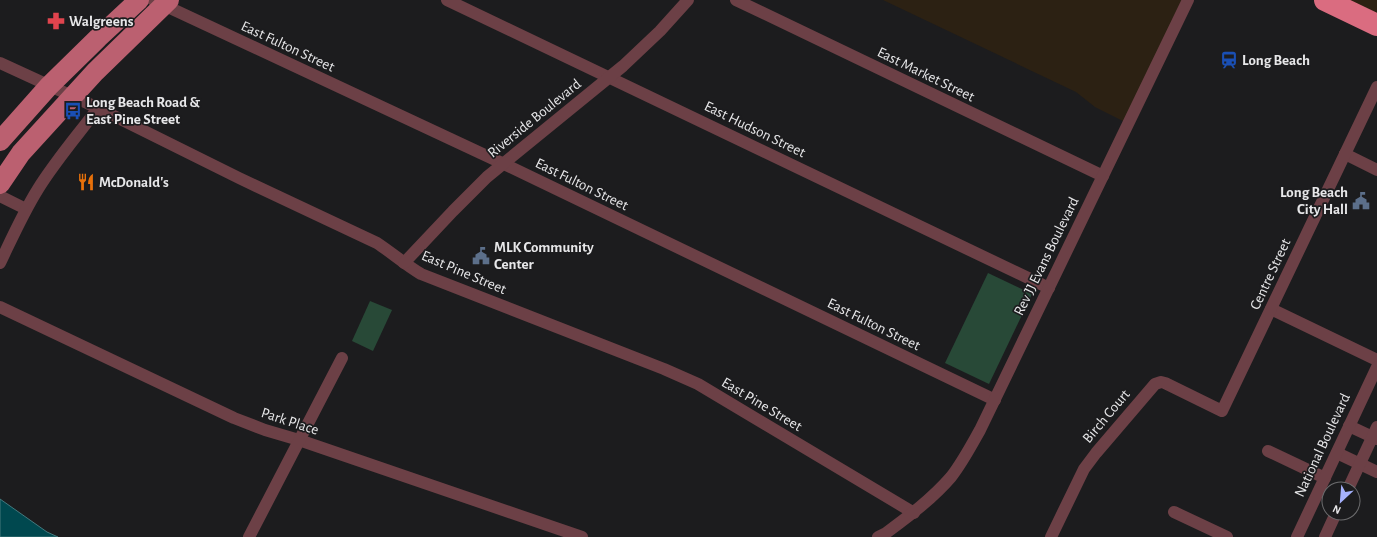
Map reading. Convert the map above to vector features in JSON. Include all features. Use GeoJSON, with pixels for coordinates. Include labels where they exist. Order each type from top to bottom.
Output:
{"type":"FeatureCollection","features":[{"type":"Feature","properties":{"kind":"highway"},"geometry":{"type":"LineString","coordinates":[[1325,0],[1377,25]]}},
{"type":"Feature","properties":{"kind":"main road"},"geometry":{"type":"LineString","coordinates":[[0,141],[49,86],[139,0]]}},
{"type":"Feature","properties":{"kind":"main road"},"geometry":{"type":"LineString","coordinates":[[0,184],[21,153],[162,2]]}},
{"type":"Feature","properties":{"kind":"street","name":"East Hudson Street"},"geometry":{"type":"LineString","coordinates":[[447,0],[1049,288]]}},
{"type":"Feature","properties":{"kind":"street","name":"Riverside Boulevard"},"geometry":{"type":"LineString","coordinates":[[404,263],[487,177],[623,66],[660,31],[688,0]]}},
{"type":"Feature","properties":{"kind":"street","name":"East Market Street"},"geometry":{"type":"LineString","coordinates":[[736,0],[1103,176]]}},
{"type":"Feature","properties":{"kind":"street","name":"Rev JJ Evans Boulevard"},"geometry":{"type":"LineString","coordinates":[[914,513],[942,486],[959,466],[980,430],[1188,0]]}},
{"type":"Feature","properties":{"kind":"street","name":"East Fulton Street"},"geometry":{"type":"LineString","coordinates":[[162,2],[504,164],[995,400]]}},
{"type":"Feature","properties":{"kind":"street","name":"East Pine Street"},"geometry":{"type":"LineString","coordinates":[[0,63],[98,108],[377,243],[421,274],[657,366],[695,383],[914,513]]}},
{"type":"Feature","properties":{"kind":"street","name":"Centre Street"},"geometry":{"type":"LineString","coordinates":[[1222,411],[1377,87]]}},
{"type":"Feature","properties":{"kind":"street"},"geometry":{"type":"LineString","coordinates":[[0,263],[26,209],[38,189],[68,146],[98,108]]}},
{"type":"Feature","properties":{"kind":"street"},"geometry":{"type":"LineString","coordinates":[[1345,154],[1377,170]]}},
{"type":"Feature","properties":{"kind":"street"},"geometry":{"type":"LineString","coordinates":[[0,196],[26,209]]}},
{"type":"Feature","properties":{"kind":"street","name":"Park Place"},"geometry":{"type":"LineString","coordinates":[[0,307],[234,418],[265,430],[299,440],[582,537]]}},
{"type":"Feature","properties":{"kind":"street"},"geometry":{"type":"LineString","coordinates":[[1271,309],[1377,360]]}},
{"type":"Feature","properties":{"kind":"street"},"geometry":{"type":"LineString","coordinates":[[249,537],[342,358]]}},
{"type":"Feature","properties":{"kind":"street","name":"National Boulevard"},"geometry":{"type":"LineString","coordinates":[[1297,537],[1377,367]]}},
{"type":"Feature","properties":{"kind":"street","name":"Birch Court"},"geometry":{"type":"LineString","coordinates":[[1051,537],[1084,469],[1155,384],[1161,382],[1165,383],[1222,411]]}},
{"type":"Feature","properties":{"kind":"street"},"geometry":{"type":"LineString","coordinates":[[1350,426],[1375,434],[1352,481]]}},
{"type":"Feature","properties":{"kind":"street"},"geometry":{"type":"LineString","coordinates":[[1268,452],[1325,478]]}},
{"type":"Feature","properties":{"kind":"street"},"geometry":{"type":"LineString","coordinates":[[1336,453],[1377,472]]}},
{"type":"Feature","properties":{"kind":"street"},"geometry":{"type":"LineString","coordinates":[[1174,512],[1227,537]]}},
{"type":"Feature","properties":{"kind":"street"},"geometry":{"type":"LineString","coordinates":[[878,537],[914,513]]}},
{"type":"Feature","properties":{"kind":"street"},"geometry":{"type":"LineString","coordinates":[[1325,537],[1332,521]]}},
{"type":"Feature","properties":{"kind":"shaded area"},"geometry":{"type":"Polygon","coordinates":[[[883,0],[1187,0],[1127,123],[1095,107],[1076,92],[883,0]]]}},
{"type":"Feature","properties":{"kind":"shaded area"},"geometry":{"type":"Polygon","coordinates":[[[1325,0],[1377,0],[1377,25],[1325,0]]]}},
{"type":"Feature","properties":{"kind":"green space"},"geometry":{"type":"Polygon","coordinates":[[[988,273],[1032,294],[989,384],[945,363],[988,273]]]}},
{"type":"Feature","properties":{"kind":"green space"},"geometry":{"type":"Polygon","coordinates":[[[370,301],[392,310],[373,351],[352,341],[370,301]]]}},
{"type":"Feature","properties":{"kind":"water"},"geometry":{"type":"Polygon","coordinates":[[[0,499],[47,532],[58,537],[0,537],[0,499]]]}},
{"type":"Feature","properties":{"kind":"place","name":"Walgreens"},"geometry":{"type":"Point","coordinates":[56,21]}},
{"type":"Feature","properties":{"kind":"place","name":"Long Beach"},"geometry":{"type":"Point","coordinates":[1229,60]}},
{"type":"Feature","properties":{"kind":"place","name":"Long Beach Road & East Pine Street"},"geometry":{"type":"Point","coordinates":[73,111]}},
{"type":"Feature","properties":{"kind":"place","name":"McDonald's"},"geometry":{"type":"Point","coordinates":[86,182]}},
{"type":"Feature","properties":{"kind":"place","name":"Long Beach City Hall"},"geometry":{"type":"Point","coordinates":[1361,201]}},
{"type":"Feature","properties":{"kind":"place","name":"MLK Community Center"},"geometry":{"type":"Point","coordinates":[481,256]}}]}
